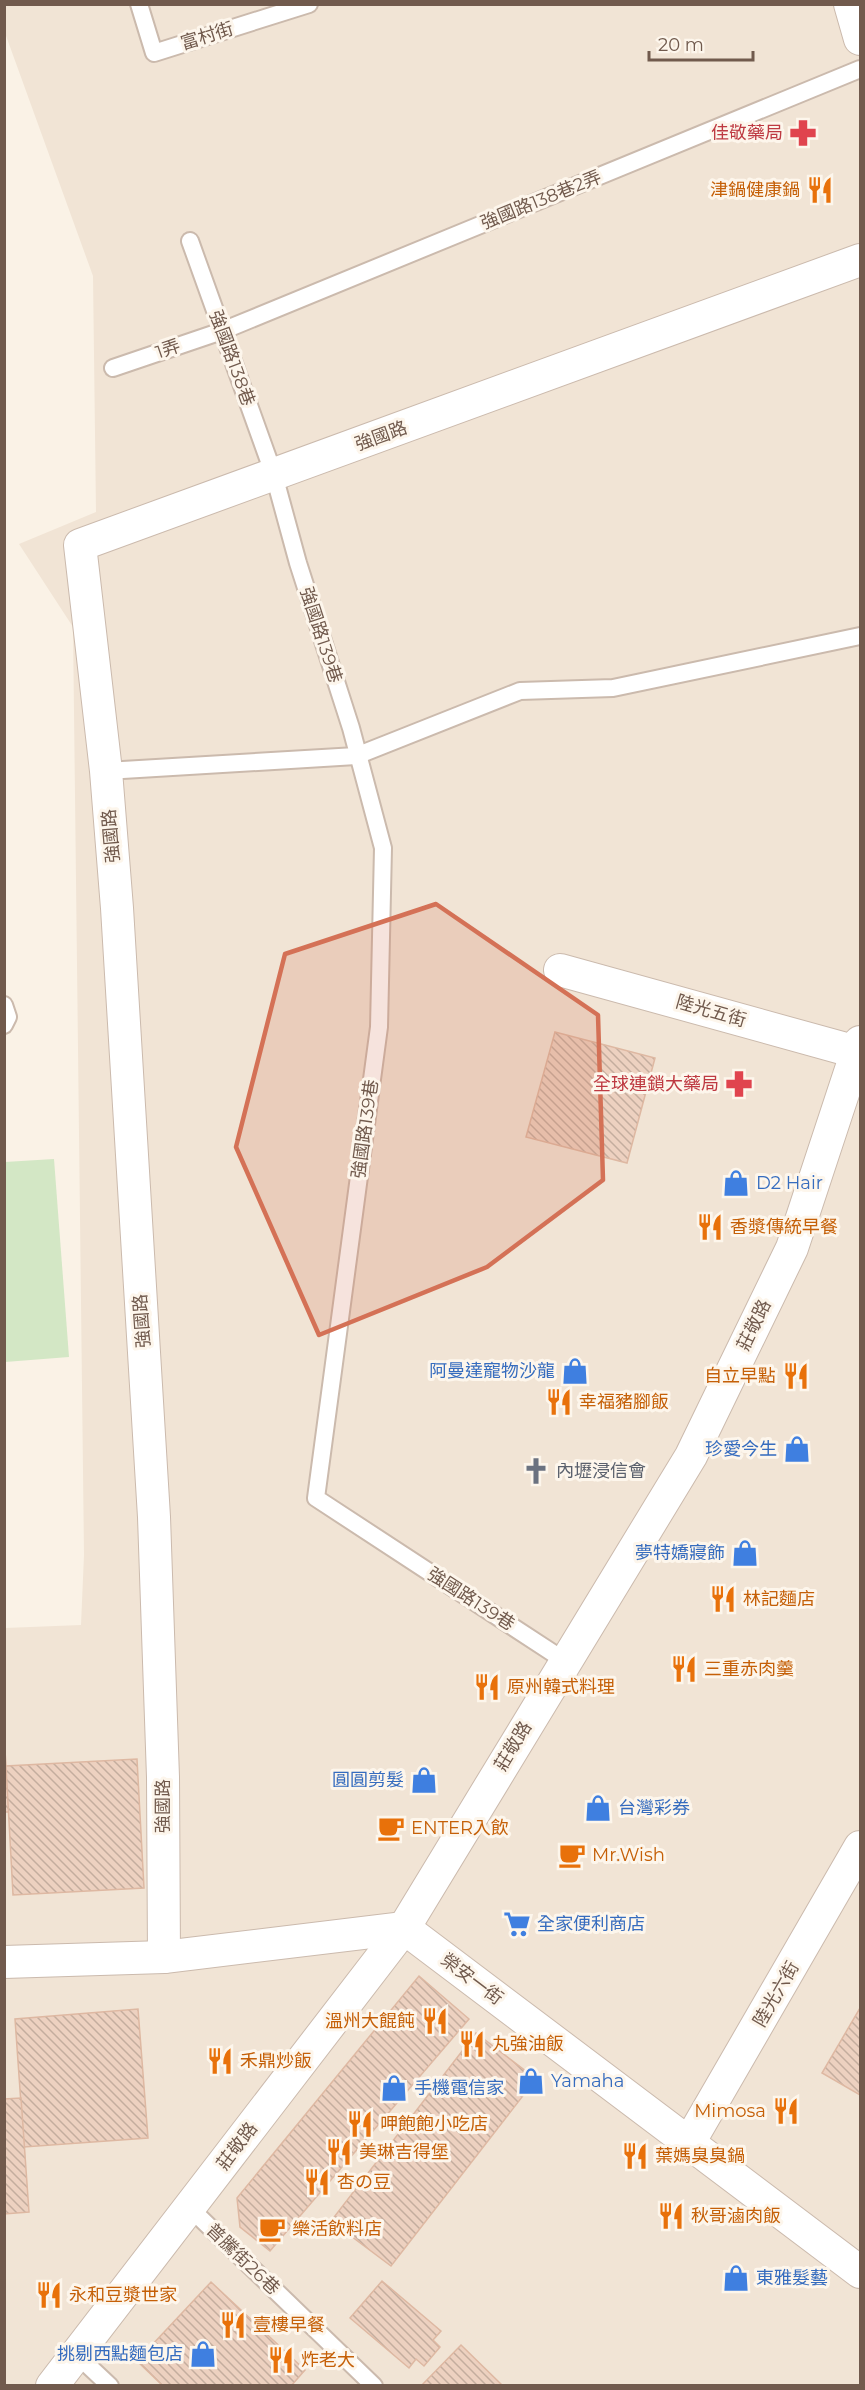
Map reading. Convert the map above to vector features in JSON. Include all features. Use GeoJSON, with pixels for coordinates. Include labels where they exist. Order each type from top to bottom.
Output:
{"type":"FeatureCollection","features":[{"type":"Feature","properties":{"kind":"street"},"geometry":{"type":"LineString","coordinates":[[850,4],[861,39]]}},
{"type":"Feature","properties":{"kind":"street","name":"強國路"},"geometry":{"type":"LineString","coordinates":[[164,1958],[164,1777],[154,1517],[117,908],[106,771],[80,545],[861,260]]}},
{"type":"Feature","properties":{"kind":"street","name":"陸光五街"},"geometry":{"type":"LineString","coordinates":[[560,970],[860,1049]]}},
{"type":"Feature","properties":{"kind":"street","name":"莊敬路"},"geometry":{"type":"LineString","coordinates":[[52,2385],[404,1928],[691,1456],[792,1248],[860,1049]]}},
{"type":"Feature","properties":{"kind":"street","name":"陸光六街"},"geometry":{"type":"LineString","coordinates":[[690,2141],[861,1847]]}},
{"type":"Feature","properties":{"kind":"street"},"geometry":{"type":"LineString","coordinates":[[4,1962],[164,1958],[404,1928]]}},
{"type":"Feature","properties":{"kind":"street","name":"榮安一街"},"geometry":{"type":"LineString","coordinates":[[404,1928],[690,2141],[861,2272]]}},
{"type":"Feature","properties":{"kind":"lane","name":"富村街"},"geometry":{"type":"LineString","coordinates":[[139,4],[154,53],[309,4]]}},
{"type":"Feature","properties":{"kind":"lane","name":"強國路138巷2弄"},"geometry":{"type":"LineString","coordinates":[[222,330],[861,69]]}},
{"type":"Feature","properties":{"kind":"lane","name":"強國路138巷"},"geometry":{"type":"LineString","coordinates":[[190,241],[274,476]]}},
{"type":"Feature","properties":{"kind":"lane","name":"1弄"},"geometry":{"type":"LineString","coordinates":[[113,368],[222,330]]}},
{"type":"Feature","properties":{"kind":"lane","name":"強國路139巷"},"geometry":{"type":"LineString","coordinates":[[274,476],[298,563],[351,728],[356,756],[383,848],[379,1027],[316,1498],[565,1660]]}},
{"type":"Feature","properties":{"kind":"lane"},"geometry":{"type":"LineString","coordinates":[[106,771],[356,756],[520,691],[613,688],[861,636]]}},
{"type":"Feature","properties":{"kind":"lane"},"geometry":{"type":"LineString","coordinates":[[4,1005],[8,1017],[4,1025]]}},
{"type":"Feature","properties":{"kind":"lane","name":"普騰街26巷"},"geometry":{"type":"LineString","coordinates":[[190,2208],[374,2385]]}},
{"type":"Feature","properties":{"kind":"lane"},"geometry":{"type":"LineString","coordinates":[[77,2355],[110,2385]]}},
{"type":"Feature","properties":{"kind":"highlighted area"},"geometry":{"type":"Polygon","coordinates":[[[436,904],[598,1015],[603,1180],[487,1267],[319,1335],[236,1147],[285,954],[436,904]]]}},
{"type":"Feature","properties":{"kind":"shaded area"},"geometry":{"type":"Polygon","coordinates":[[[5,4],[860,5],[860,2385],[5,2385],[5,1628],[81,1625],[84,1555],[73,627],[19,544],[96,512],[93,276],[5,33],[5,4]]]}},
{"type":"Feature","properties":{"kind":"green space"},"geometry":{"type":"Polygon","coordinates":[[[54,1159],[69,1357],[5,1362],[5,1162],[54,1159]]]}},
{"type":"Feature","properties":{"kind":"building"},"geometry":{"type":"Polygon","coordinates":[[[555,1032],[655,1058],[627,1163],[526,1137],[555,1032]]]}},
{"type":"Feature","properties":{"kind":"building"},"geometry":{"type":"Polygon","coordinates":[[[4,1735],[9,1812],[4,1812],[4,1735]]]}},
{"type":"Feature","properties":{"kind":"building"},"geometry":{"type":"Polygon","coordinates":[[[137,1759],[144,1888],[13,1895],[6,1766],[137,1759]]]}},
{"type":"Feature","properties":{"kind":"building"},"geometry":{"type":"Polygon","coordinates":[[[419,1976],[469,2019],[270,2251],[240,2227],[237,2198],[419,1976]]]}},
{"type":"Feature","properties":{"kind":"building"},"geometry":{"type":"Polygon","coordinates":[[[860,2008],[860,2095],[822,2073],[860,2008]]]}},
{"type":"Feature","properties":{"kind":"building"},"geometry":{"type":"Polygon","coordinates":[[[138,2009],[148,2138],[24,2147],[15,2019],[138,2009]]]}},
{"type":"Feature","properties":{"kind":"building"},"geometry":{"type":"Polygon","coordinates":[[[476,2033],[536,2079],[391,2266],[331,2221],[476,2033]]]}},
{"type":"Feature","properties":{"kind":"building"},"geometry":{"type":"Polygon","coordinates":[[[21,2098],[29,2212],[4,2214],[4,2099],[21,2098]]]}},
{"type":"Feature","properties":{"kind":"building"},"geometry":{"type":"Polygon","coordinates":[[[382,2281],[441,2331],[433,2340],[440,2347],[424,2366],[416,2359],[409,2368],[350,2318],[382,2281]]]}},
{"type":"Feature","properties":{"kind":"building"},"geometry":{"type":"Polygon","coordinates":[[[211,2282],[305,2370],[291,2386],[163,2386],[137,2361],[211,2282]]]}},
{"type":"Feature","properties":{"kind":"building"},"geometry":{"type":"Polygon","coordinates":[[[461,2345],[503,2386],[421,2386],[461,2345]]]}},
{"type":"Feature","properties":{"kind":"place","name":"佳敬藥局"},"geometry":{"type":"Point","coordinates":[803,133]}},
{"type":"Feature","properties":{"kind":"place","name":"津鍋健康鍋"},"geometry":{"type":"Point","coordinates":[820,190]}},
{"type":"Feature","properties":{"kind":"place","name":"全球連鎖大藥局"},"geometry":{"type":"Point","coordinates":[739,1084]}},
{"type":"Feature","properties":{"kind":"place","name":"D2 Hair"},"geometry":{"type":"Point","coordinates":[736,1183]}},
{"type":"Feature","properties":{"kind":"place","name":"香漿傳統早餐"},"geometry":{"type":"Point","coordinates":[710,1227]}},
{"type":"Feature","properties":{"kind":"place","name":"阿曼達寵物沙龍"},"geometry":{"type":"Point","coordinates":[575,1371]}},
{"type":"Feature","properties":{"kind":"place","name":"自立早點"},"geometry":{"type":"Point","coordinates":[796,1376]}},
{"type":"Feature","properties":{"kind":"place","name":"幸福豬腳飯"},"geometry":{"type":"Point","coordinates":[559,1402]}},
{"type":"Feature","properties":{"kind":"place","name":"珍愛今生"},"geometry":{"type":"Point","coordinates":[797,1449]}},
{"type":"Feature","properties":{"kind":"place","name":"內壢浸信會"},"geometry":{"type":"Point","coordinates":[536,1471]}},
{"type":"Feature","properties":{"kind":"place","name":"夢特嬌寢飾"},"geometry":{"type":"Point","coordinates":[745,1553]}},
{"type":"Feature","properties":{"kind":"place","name":"林記麵店"},"geometry":{"type":"Point","coordinates":[723,1599]}},
{"type":"Feature","properties":{"kind":"place","name":"三重赤肉羹"},"geometry":{"type":"Point","coordinates":[684,1669]}},
{"type":"Feature","properties":{"kind":"place","name":"原州韓式料理"},"geometry":{"type":"Point","coordinates":[487,1687]}},
{"type":"Feature","properties":{"kind":"place","name":"圓圓剪髮"},"geometry":{"type":"Point","coordinates":[424,1780]}},
{"type":"Feature","properties":{"kind":"place","name":"台灣彩券"},"geometry":{"type":"Point","coordinates":[598,1808]}},
{"type":"Feature","properties":{"kind":"place","name":"ENTER入飲"},"geometry":{"type":"Point","coordinates":[391,1828]}},
{"type":"Feature","properties":{"kind":"place","name":"Mr.Wish"},"geometry":{"type":"Point","coordinates":[572,1855]}},
{"type":"Feature","properties":{"kind":"place","name":"全家便利商店"},"geometry":{"type":"Point","coordinates":[517,1924]}},
{"type":"Feature","properties":{"kind":"place","name":"溫州大餛飩"},"geometry":{"type":"Point","coordinates":[435,2021]}},
{"type":"Feature","properties":{"kind":"place","name":"丸強油飯"},"geometry":{"type":"Point","coordinates":[472,2044]}},
{"type":"Feature","properties":{"kind":"place","name":"禾鼎炒飯"},"geometry":{"type":"Point","coordinates":[220,2061]}},
{"type":"Feature","properties":{"kind":"place","name":"Yamaha"},"geometry":{"type":"Point","coordinates":[531,2081]}},
{"type":"Feature","properties":{"kind":"place","name":"手機電信家"},"geometry":{"type":"Point","coordinates":[394,2088]}},
{"type":"Feature","properties":{"kind":"place","name":"Mimosa"},"geometry":{"type":"Point","coordinates":[786,2111]}},
{"type":"Feature","properties":{"kind":"place","name":"呷飽飽小吃店"},"geometry":{"type":"Point","coordinates":[360,2124]}},
{"type":"Feature","properties":{"kind":"place","name":"美琳吉得堡"},"geometry":{"type":"Point","coordinates":[339,2152]}},
{"type":"Feature","properties":{"kind":"place","name":"葉媽臭臭鍋"},"geometry":{"type":"Point","coordinates":[635,2156]}},
{"type":"Feature","properties":{"kind":"place","name":"杏の豆"},"geometry":{"type":"Point","coordinates":[317,2182]}},
{"type":"Feature","properties":{"kind":"place","name":"秋哥滷肉飯"},"geometry":{"type":"Point","coordinates":[671,2216]}},
{"type":"Feature","properties":{"kind":"place","name":"樂活飲料店"},"geometry":{"type":"Point","coordinates":[272,2229]}},
{"type":"Feature","properties":{"kind":"place","name":"東雅髮藝"},"geometry":{"type":"Point","coordinates":[736,2278]}},
{"type":"Feature","properties":{"kind":"place","name":"永和豆漿世家"},"geometry":{"type":"Point","coordinates":[49,2295]}},
{"type":"Feature","properties":{"kind":"place","name":"壹樓早餐"},"geometry":{"type":"Point","coordinates":[233,2325]}},
{"type":"Feature","properties":{"kind":"place","name":"挑剔西點麵包店"},"geometry":{"type":"Point","coordinates":[203,2354]}},
{"type":"Feature","properties":{"kind":"place","name":"炸老大"},"geometry":{"type":"Point","coordinates":[281,2360]}}]}
